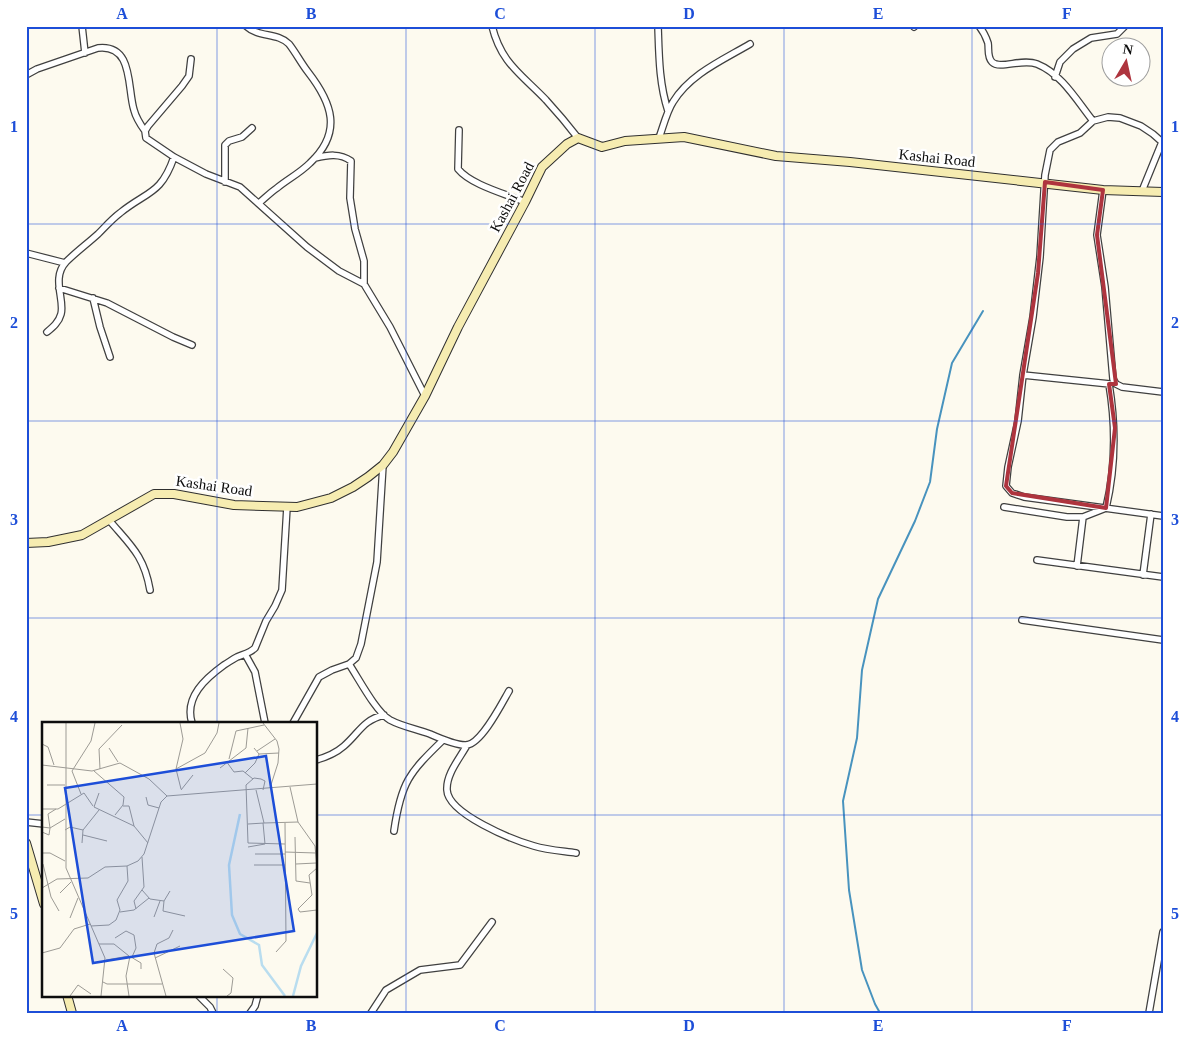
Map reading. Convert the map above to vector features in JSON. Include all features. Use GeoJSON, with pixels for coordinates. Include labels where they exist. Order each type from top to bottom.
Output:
{"type":"FeatureCollection","features":[{"type":"Feature","properties":{"kind":"street"},"geometry":{"type":"LineString","coordinates":[[82,26],[85,53]]}},
{"type":"Feature","properties":{"kind":"street"},"geometry":{"type":"LineString","coordinates":[[246,26],[259,34],[284,39],[319,85],[329,105],[331,123],[327,140],[315,158],[260,203]]}},
{"type":"Feature","properties":{"kind":"street"},"geometry":{"type":"LineString","coordinates":[[492,26],[495,40],[507,62],[546,100],[578,138]]}},
{"type":"Feature","properties":{"kind":"street"},"geometry":{"type":"LineString","coordinates":[[658,26],[661,79],[663,96],[668,111]]}},
{"type":"Feature","properties":{"kind":"street"},"geometry":{"type":"LineString","coordinates":[[979,26],[986,37],[990,58],[996,64],[1003,66],[1019,62],[1036,64],[1067,86],[1093,121]]}},
{"type":"Feature","properties":{"kind":"street"},"geometry":{"type":"LineString","coordinates":[[1055,77],[1060,62],[1073,49],[1091,38],[1117,34],[1125,26]]}},
{"type":"Feature","properties":{"kind":"street"},"geometry":{"type":"LineString","coordinates":[[659,138],[673,101],[700,74],[750,44]]}},
{"type":"Feature","properties":{"kind":"street"},"geometry":{"type":"LineString","coordinates":[[26,75],[36,69],[103,47],[116,51],[122,56],[127,66],[134,112],[145,130],[148,140],[174,157],[206,174],[240,187],[307,247],[339,270],[364,284],[390,328],[425,396]]}},
{"type":"Feature","properties":{"kind":"street"},"geometry":{"type":"LineString","coordinates":[[145,130],[189,76],[191,59]]}},
{"type":"Feature","properties":{"kind":"street"},"geometry":{"type":"LineString","coordinates":[[1142,191],[1162,142],[1153,134],[1127,120],[1108,118],[1093,121],[1080,133],[1058,142],[1050,150],[1045,182],[1038,274],[1018,421],[1006,486],[1012,493],[1024,497],[1163,516]]}},
{"type":"Feature","properties":{"kind":"street"},"geometry":{"type":"LineString","coordinates":[[225,182],[225,145],[229,141],[242,137],[252,128]]}},
{"type":"Feature","properties":{"kind":"street"},"geometry":{"type":"LineString","coordinates":[[459,130],[458,169],[474,181],[525,202]]}},
{"type":"Feature","properties":{"kind":"street","name":"Kashai Road"},"geometry":{"type":"LineString","coordinates":[[26,543],[48,542],[82,535],[154,494],[174,494],[234,505],[287,507],[310,504],[331,498],[353,487],[383,465],[393,452],[425,396],[458,327],[542,167],[566,144],[578,138],[602,147],[625,141],[684,137],[776,156],[1045,182],[1103,190],[1163,192]]}},
{"type":"Feature","properties":{"kind":"street"},"geometry":{"type":"LineString","coordinates":[[315,158],[331,155],[343,157],[351,161],[350,198],[355,229],[364,260],[364,284]]}},
{"type":"Feature","properties":{"kind":"street"},"geometry":{"type":"LineString","coordinates":[[47,332],[57,323],[61,313],[59,277],[65,263],[114,218],[155,190],[166,177],[174,157]]}},
{"type":"Feature","properties":{"kind":"street"},"geometry":{"type":"LineString","coordinates":[[1103,190],[1096,235],[1105,286],[1111,372],[1116,384]]}},
{"type":"Feature","properties":{"kind":"street"},"geometry":{"type":"LineString","coordinates":[[26,253],[65,263]]}},
{"type":"Feature","properties":{"kind":"street"},"geometry":{"type":"LineString","coordinates":[[59,288],[107,303],[174,338],[192,345]]}},
{"type":"Feature","properties":{"kind":"street"},"geometry":{"type":"LineString","coordinates":[[93,298],[110,357]]}},
{"type":"Feature","properties":{"kind":"street"},"geometry":{"type":"LineString","coordinates":[[1023,375],[1116,384],[1163,392]]}},
{"type":"Feature","properties":{"kind":"street"},"geometry":{"type":"LineString","coordinates":[[1106,508],[1112,477],[1115,428],[1109,384]]}},
{"type":"Feature","properties":{"kind":"street"},"geometry":{"type":"LineString","coordinates":[[294,722],[319,677],[349,664],[356,658],[362,644],[377,562],[383,465]]}},
{"type":"Feature","properties":{"kind":"street"},"geometry":{"type":"LineString","coordinates":[[192,722],[190,716],[192,702],[199,687],[214,672],[237,656],[255,648],[266,621],[275,606],[282,590],[287,507]]}},
{"type":"Feature","properties":{"kind":"street"},"geometry":{"type":"LineString","coordinates":[[1004,507],[1050,516],[1083,517],[1106,508]]}},
{"type":"Feature","properties":{"kind":"street"},"geometry":{"type":"LineString","coordinates":[[1143,575],[1151,514]]}},
{"type":"Feature","properties":{"kind":"street"},"geometry":{"type":"LineString","coordinates":[[1077,566],[1083,517]]}},
{"type":"Feature","properties":{"kind":"street"},"geometry":{"type":"LineString","coordinates":[[109,520],[129,542],[142,561],[147,573],[150,590]]}},
{"type":"Feature","properties":{"kind":"street"},"geometry":{"type":"LineString","coordinates":[[1037,560],[1163,577]]}},
{"type":"Feature","properties":{"kind":"street"},"geometry":{"type":"LineString","coordinates":[[1022,620],[1163,640]]}},
{"type":"Feature","properties":{"kind":"street"},"geometry":{"type":"LineString","coordinates":[[245,654],[255,672],[265,722]]}},
{"type":"Feature","properties":{"kind":"street"},"geometry":{"type":"LineString","coordinates":[[349,664],[384,715],[390,720],[444,740],[467,745],[474,742],[482,733],[509,691]]}},
{"type":"Feature","properties":{"kind":"street"},"geometry":{"type":"LineString","coordinates":[[318,759],[332,755],[343,747],[364,724],[384,715]]}},
{"type":"Feature","properties":{"kind":"street"},"geometry":{"type":"LineString","coordinates":[[394,831],[397,806],[409,776],[444,740]]}},
{"type":"Feature","properties":{"kind":"street"},"geometry":{"type":"LineString","coordinates":[[467,745],[447,782],[447,796],[453,804],[490,828],[535,846],[576,853]]}},
{"type":"Feature","properties":{"kind":"street"},"geometry":{"type":"LineString","coordinates":[[26,822],[42,824]]}},
{"type":"Feature","properties":{"kind":"street"},"geometry":{"type":"LineString","coordinates":[[26,843],[42,897]]}},
{"type":"Feature","properties":{"kind":"street"},"geometry":{"type":"LineString","coordinates":[[371,1013],[386,990],[420,970],[460,966],[492,922]]}},
{"type":"Feature","properties":{"kind":"street"},"geometry":{"type":"LineString","coordinates":[[1149,1013],[1163,932]]}},
{"type":"Feature","properties":{"kind":"street"},"geometry":{"type":"LineString","coordinates":[[67,996],[72,1013]]}},
{"type":"Feature","properties":{"kind":"street"},"geometry":{"type":"LineString","coordinates":[[199,996],[213,1013]]}},
{"type":"Feature","properties":{"kind":"street"},"geometry":{"type":"LineString","coordinates":[[250,1013],[255,1006],[258,996]]}},
{"type":"Feature","properties":{"kind":"highlighted area"},"geometry":{"type":"Polygon","coordinates":[[[1045,182],[1103,190],[1097,235],[1116,384],[1109,384],[1115,428],[1106,508],[1012,493],[1006,486],[1038,273],[1045,182]]]}},
{"type":"Feature","properties":{"kind":"waterway"},"geometry":{"type":"LineString","coordinates":[[880,1013],[862,970],[849,890],[843,801],[857,738],[862,670],[878,599],[915,521],[930,482],[937,429],[952,363],[983,311]]}}]}
